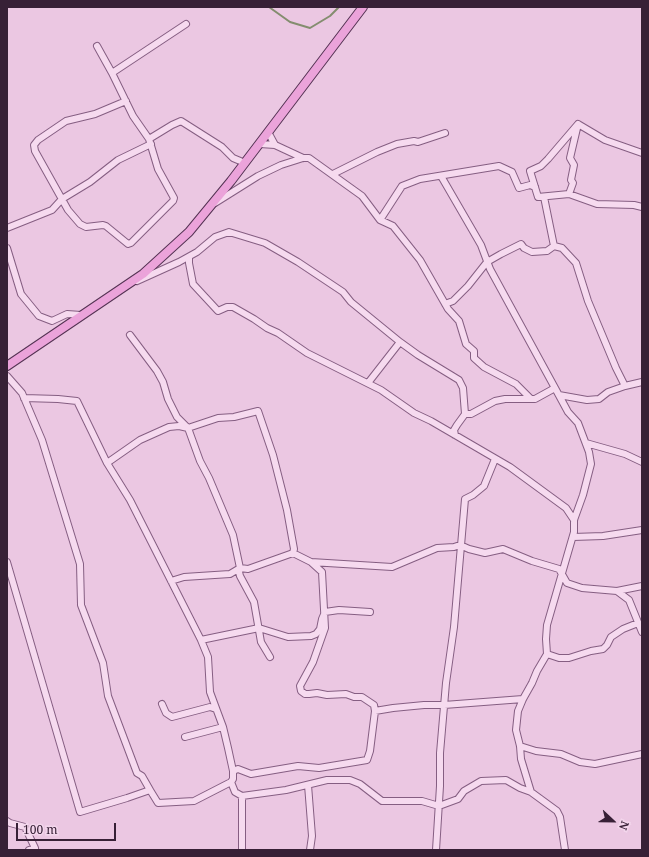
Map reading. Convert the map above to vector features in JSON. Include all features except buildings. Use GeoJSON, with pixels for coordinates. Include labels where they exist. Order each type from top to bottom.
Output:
{"type":"FeatureCollection","features":[{"type":"Feature","properties":{"kind":"main road"},"geometry":{"type":"LineString","coordinates":[[7,366],[143,274],[189,232],[260,144],[363,7]]}},
{"type":"Feature","properties":{"kind":"street"},"geometry":{"type":"LineString","coordinates":[[112,73],[186,24]]}},
{"type":"Feature","properties":{"kind":"street"},"geometry":{"type":"LineString","coordinates":[[97,46],[112,73],[126,101],[133,116],[150,142],[158,169],[174,200],[132,243],[128,244],[106,226],[86,227],[80,224],[68,210],[35,151],[34,145],[38,140],[66,121],[95,114],[126,101]]}},
{"type":"Feature","properties":{"kind":"street"},"geometry":{"type":"LineString","coordinates":[[7,228],[52,210],[62,199],[90,182],[118,160],[150,142],[172,125],[181,121],[222,148],[232,158],[245,163]]}},
{"type":"Feature","properties":{"kind":"street"},"geometry":{"type":"LineString","coordinates":[[578,124],[605,140],[642,153]]}},
{"type":"Feature","properties":{"kind":"street"},"geometry":{"type":"LineString","coordinates":[[578,124],[541,166],[530,171],[538,197],[569,194],[597,204],[634,205],[642,207]]}},
{"type":"Feature","properties":{"kind":"street"},"geometry":{"type":"LineString","coordinates":[[569,194],[573,183],[571,180],[574,164],[570,158],[578,124]]}},
{"type":"Feature","properties":{"kind":"street"},"geometry":{"type":"LineString","coordinates":[[268,132],[275,145]]}},
{"type":"Feature","properties":{"kind":"street"},"geometry":{"type":"LineString","coordinates":[[333,174],[377,152],[397,144],[414,141],[418,142],[445,133]]}},
{"type":"Feature","properties":{"kind":"street"},"geometry":{"type":"LineString","coordinates":[[260,144],[275,145],[303,158]]}},
{"type":"Feature","properties":{"kind":"street"},"geometry":{"type":"LineString","coordinates":[[212,205],[258,176],[281,165],[303,158],[309,158],[362,196],[380,220],[393,226],[420,260],[445,304],[459,321],[466,344],[474,351],[474,358],[484,366],[516,384],[530,398]]}},
{"type":"Feature","properties":{"kind":"street"},"geometry":{"type":"LineString","coordinates":[[380,220],[402,186],[420,179],[499,166],[512,172],[519,188],[530,185],[535,187]]}},
{"type":"Feature","properties":{"kind":"street"},"geometry":{"type":"LineString","coordinates":[[441,176],[481,245],[495,278],[533,345],[568,412],[578,423],[589,452],[591,464],[583,495],[574,520],[573,537],[547,625],[547,654],[537,671],[518,711],[516,730],[520,746],[521,759],[531,792]]}},
{"type":"Feature","properties":{"kind":"street"},"geometry":{"type":"LineString","coordinates":[[544,196],[554,246]]}},
{"type":"Feature","properties":{"kind":"street"},"geometry":{"type":"LineString","coordinates":[[127,284],[140,280],[189,257],[215,237],[229,232],[264,243],[298,262],[343,292],[351,302],[400,342],[459,380],[463,388],[465,414],[454,430],[455,435]]}},
{"type":"Feature","properties":{"kind":"street"},"geometry":{"type":"LineString","coordinates":[[445,304],[453,301],[488,262],[521,244],[524,248],[532,252],[547,251],[554,246],[562,248],[576,263],[588,301],[625,386]]}},
{"type":"Feature","properties":{"kind":"street"},"geometry":{"type":"LineString","coordinates":[[7,248],[21,294],[39,316],[52,321],[67,314],[81,315]]}},
{"type":"Feature","properties":{"kind":"street"},"geometry":{"type":"LineString","coordinates":[[189,257],[190,269],[194,284],[218,311],[227,307],[233,307],[278,333],[307,353],[381,390],[414,413],[431,421],[510,467],[566,508],[574,520]]}},
{"type":"Feature","properties":{"kind":"street"},"geometry":{"type":"LineString","coordinates":[[130,335],[157,371],[177,417],[188,428],[200,461],[233,535],[240,568],[240,576],[254,602],[261,642],[270,657]]}},
{"type":"Feature","properties":{"kind":"street"},"geometry":{"type":"LineString","coordinates":[[368,383],[400,342]]}},
{"type":"Feature","properties":{"kind":"street"},"geometry":{"type":"LineString","coordinates":[[7,376],[22,393],[42,440],[80,564],[80,605],[103,663],[108,696],[136,773],[142,776],[158,803],[194,801],[231,782]]}},
{"type":"Feature","properties":{"kind":"street"},"geometry":{"type":"LineString","coordinates":[[559,395],[587,400],[599,399],[608,392],[642,382]]}},
{"type":"Feature","properties":{"kind":"street"},"geometry":{"type":"LineString","coordinates":[[465,414],[471,414],[494,401],[530,398],[535,399],[555,388]]}},
{"type":"Feature","properties":{"kind":"street"},"geometry":{"type":"LineString","coordinates":[[24,398],[77,401],[107,462],[130,500],[201,640],[208,657],[210,692],[223,727],[233,771],[233,779],[231,782],[235,792],[242,796],[273,793],[327,780],[350,780],[360,784],[382,801],[422,801],[439,806],[458,799],[464,791],[481,781],[506,780],[531,792],[557,811],[560,817],[565,850]]}},
{"type":"Feature","properties":{"kind":"street"},"geometry":{"type":"LineString","coordinates":[[107,462],[140,440],[169,426],[188,428],[218,418],[234,417],[258,411],[273,455],[287,510],[294,549],[293,553]]}},
{"type":"Feature","properties":{"kind":"street"},"geometry":{"type":"LineString","coordinates":[[586,443],[625,454],[642,462]]}},
{"type":"Feature","properties":{"kind":"street"},"geometry":{"type":"LineString","coordinates":[[436,850],[440,753],[444,705],[454,627],[465,499],[473,495],[484,486],[495,459]]}},
{"type":"Feature","properties":{"kind":"street"},"geometry":{"type":"LineString","coordinates":[[573,537],[603,536],[642,530]]}},
{"type":"Feature","properties":{"kind":"street"},"geometry":{"type":"LineString","coordinates":[[312,562],[392,568],[437,548],[454,547],[460,544]]}},
{"type":"Feature","properties":{"kind":"street"},"geometry":{"type":"LineString","coordinates":[[460,544],[469,549],[485,553],[503,549],[532,561],[559,569],[567,582],[582,588],[618,592],[642,586]]}},
{"type":"Feature","properties":{"kind":"street"},"geometry":{"type":"LineString","coordinates":[[170,581],[184,577],[230,574],[240,568],[248,569],[293,553],[312,562],[322,572],[325,628],[313,662],[300,686],[302,691],[305,694],[317,693],[362,697],[374,705],[375,711],[370,751],[367,760],[319,768],[298,766],[251,774],[238,770],[233,771]]}},
{"type":"Feature","properties":{"kind":"street"},"geometry":{"type":"LineString","coordinates":[[7,562],[80,812],[150,790]]}},
{"type":"Feature","properties":{"kind":"street"},"geometry":{"type":"LineString","coordinates":[[618,592],[629,600],[642,632]]}},
{"type":"Feature","properties":{"kind":"street"},"geometry":{"type":"LineString","coordinates":[[325,612],[339,610],[370,612]]}},
{"type":"Feature","properties":{"kind":"street"},"geometry":{"type":"LineString","coordinates":[[201,640],[259,628],[288,637],[311,636],[316,634],[320,629],[325,612]]}},
{"type":"Feature","properties":{"kind":"street"},"geometry":{"type":"LineString","coordinates":[[547,654],[559,658],[569,658],[603,649],[611,637],[623,629],[638,623]]}},
{"type":"Feature","properties":{"kind":"street"},"geometry":{"type":"LineString","coordinates":[[375,711],[424,705],[444,705],[523,699]]}},
{"type":"Feature","properties":{"kind":"street"},"geometry":{"type":"LineString","coordinates":[[162,704],[166,714],[172,717],[210,707],[216,709]]}},
{"type":"Feature","properties":{"kind":"street"},"geometry":{"type":"LineString","coordinates":[[185,737],[223,727]]}},
{"type":"Feature","properties":{"kind":"street"},"geometry":{"type":"LineString","coordinates":[[520,746],[536,751],[561,754],[580,762],[595,764],[642,754]]}},
{"type":"Feature","properties":{"kind":"street"},"geometry":{"type":"LineString","coordinates":[[308,785],[312,836],[310,850]]}},
{"type":"Feature","properties":{"kind":"street"},"geometry":{"type":"LineString","coordinates":[[242,796],[242,850]]}},
{"type":"Feature","properties":{"kind":"street"},"geometry":{"type":"LineString","coordinates":[[7,821],[25,827],[35,848],[29,850]]}},
{"type":"Feature","properties":{"kind":"waterway"},"geometry":{"type":"LineString","coordinates":[[269,7],[290,22],[310,28],[330,16],[339,7]]}}]}
